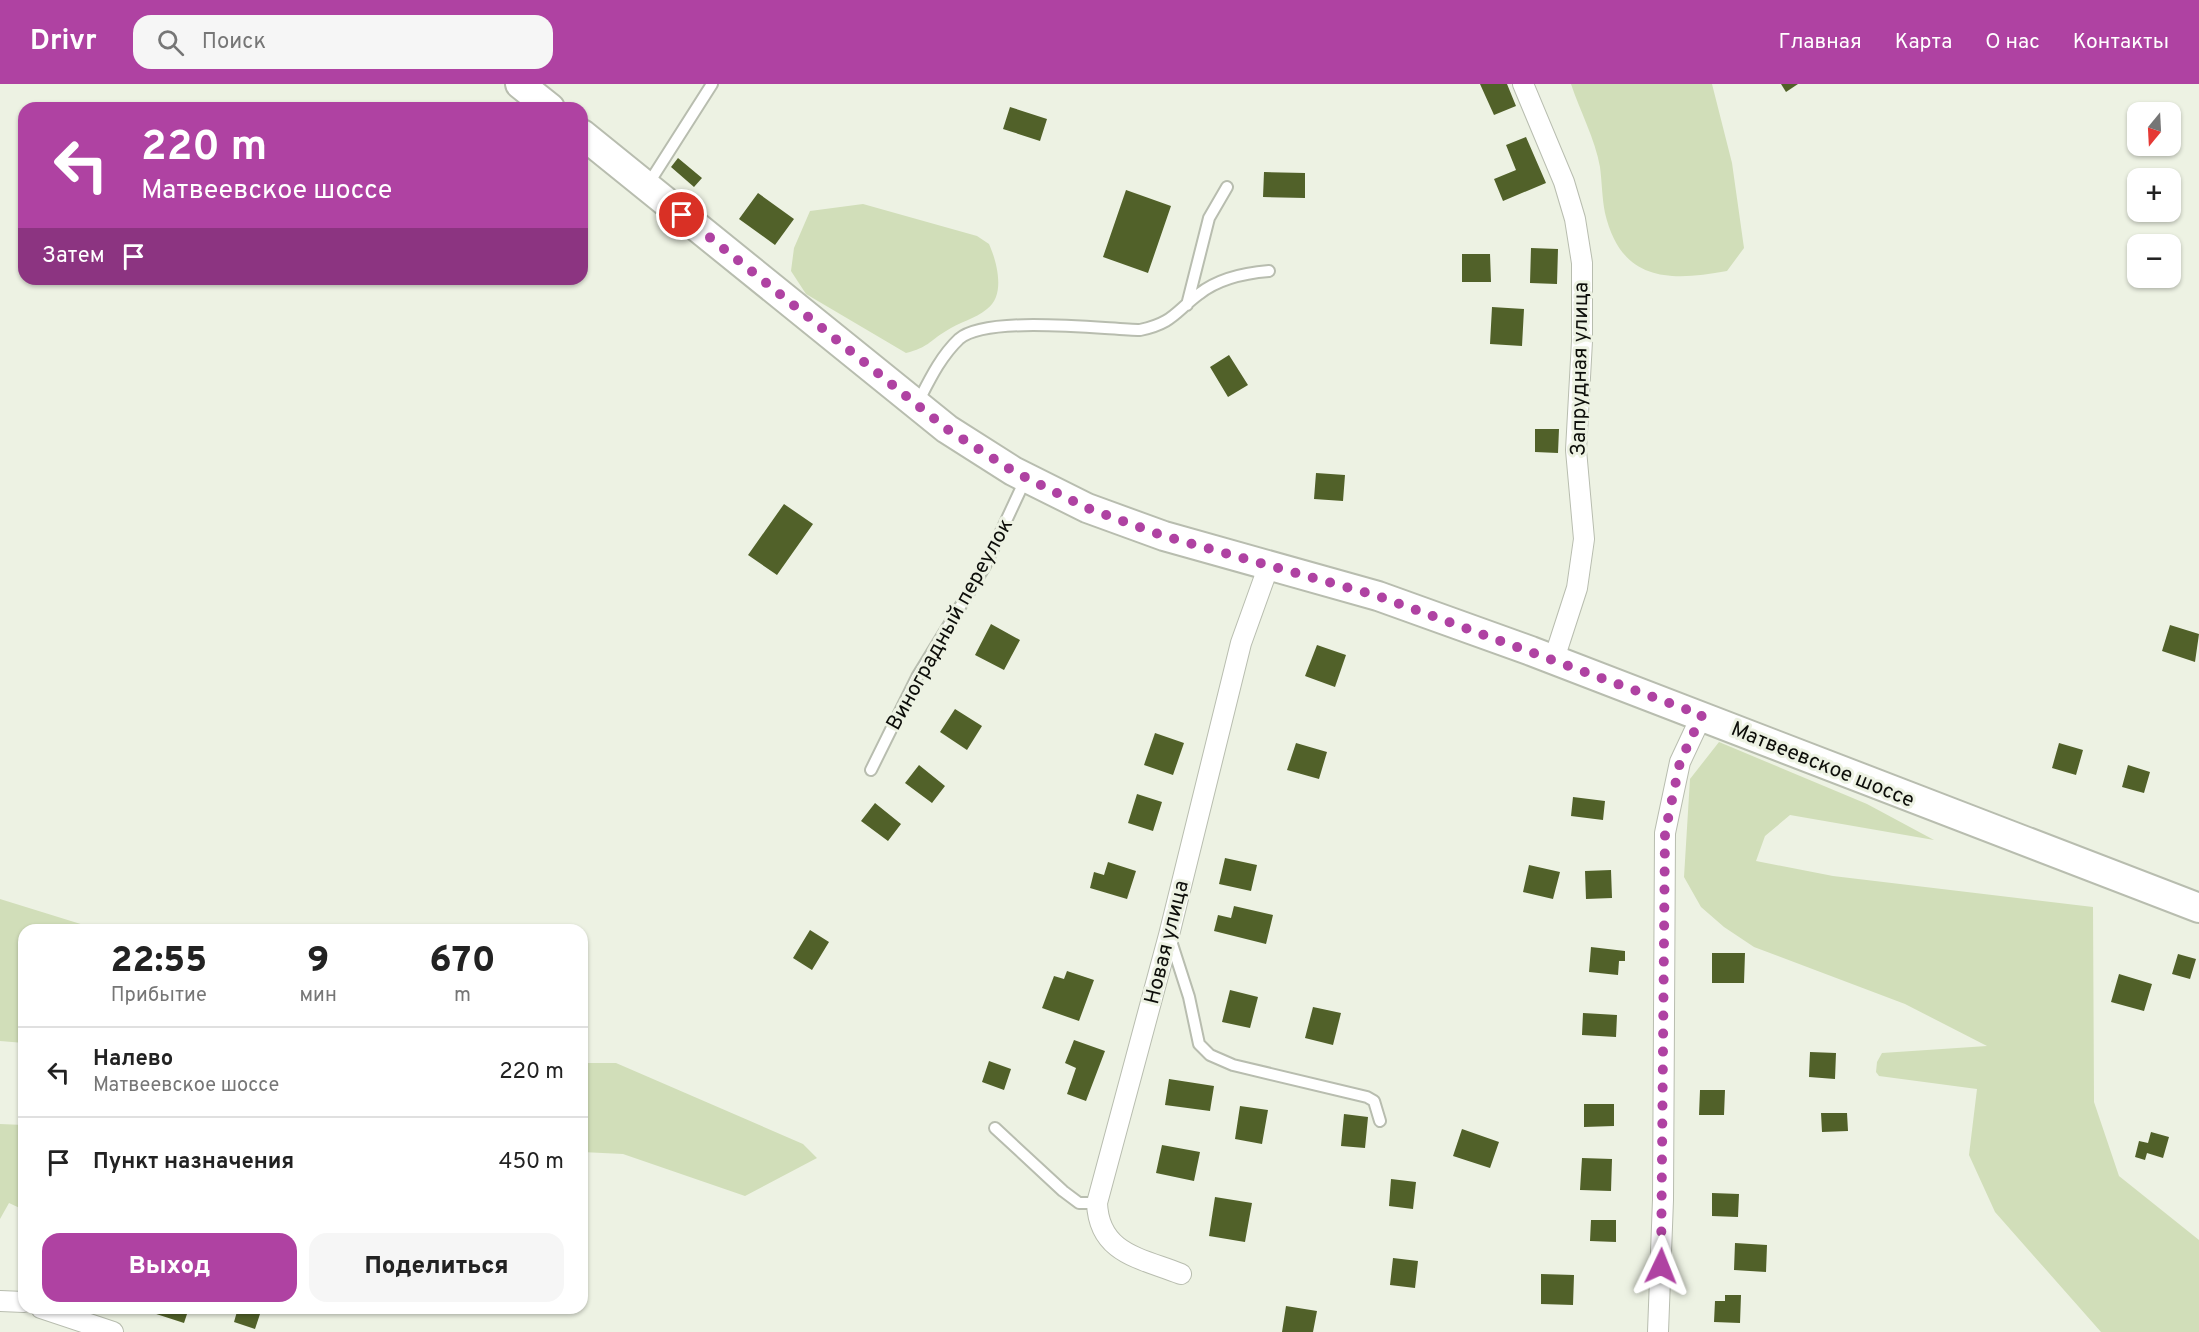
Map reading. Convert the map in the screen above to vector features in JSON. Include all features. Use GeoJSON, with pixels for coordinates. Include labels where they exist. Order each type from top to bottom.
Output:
{"type":"FeatureCollection","features":[{"type":"Feature","properties":{"kind":"main road"},"geometry":{"type":"LineString","coordinates":[[520,84],[542,102]]}},
{"type":"Feature","properties":{"kind":"main road","name":"Матвеевское шоссе"},"geometry":{"type":"LineString","coordinates":[[588,139],[947,429],[1026,478],[1087,508],[1164,536],[1378,596],[1554,659],[1713,720],[1824,766],[2199,908]]}},
{"type":"Feature","properties":{"kind":"street","name":"Запрудная улица"},"geometry":{"type":"LineString","coordinates":[[1523,84],[1564,182],[1575,219],[1582,262],[1582,340],[1576,450],[1584,539],[1576,588],[1554,659]]}},
{"type":"Feature","properties":{"kind":"street","name":"Новая улица"},"geometry":{"type":"LineString","coordinates":[[1181,1274],[1120,1250],[1105,1236],[1098,1220],[1097,1203],[1169,935],[1241,643],[1269,566]]}},
{"type":"Feature","properties":{"kind":"street"},"geometry":{"type":"LineString","coordinates":[[1658,1332],[1664,1200],[1665,833],[1680,762],[1713,720]]}},
{"type":"Feature","properties":{"kind":"street"},"geometry":{"type":"LineString","coordinates":[[0,1301],[18,1302]]}},
{"type":"Feature","properties":{"kind":"street"},"geometry":{"type":"LineString","coordinates":[[59,1314],[112,1332]]}},
{"type":"Feature","properties":{"kind":"lane"},"geometry":{"type":"LineString","coordinates":[[646,186],[712,84]]}},
{"type":"Feature","properties":{"kind":"lane"},"geometry":{"type":"LineString","coordinates":[[1187,305],[1209,218],[1227,187]]}},
{"type":"Feature","properties":{"kind":"lane"},"geometry":{"type":"LineString","coordinates":[[917,405],[941,360],[961,338],[979,330],[1006,325],[1140,330],[1158,326],[1178,314],[1198,294],[1227,279],[1269,271]]}},
{"type":"Feature","properties":{"kind":"lane","name":"Виноградный переулок"},"geometry":{"type":"LineString","coordinates":[[871,770],[917,677],[985,566],[1026,478]]}},
{"type":"Feature","properties":{"kind":"lane"},"geometry":{"type":"LineString","coordinates":[[1169,935],[1189,997],[1198,1044],[1210,1055],[1233,1065],[1368,1097],[1374,1101],[1380,1121]]}},
{"type":"Feature","properties":{"kind":"lane"},"geometry":{"type":"LineString","coordinates":[[995,1128],[1079,1203],[1097,1203]]}},
{"type":"Feature","properties":{"kind":"green space"},"geometry":{"type":"Polygon","coordinates":[[[1571,84],[1712,84],[1732,163],[1744,248],[1727,271],[1685,276],[1650,272],[1635,264],[1623,252],[1612,235],[1605,213],[1598,157],[1571,84]]]}},
{"type":"Feature","properties":{"kind":"green space"},"geometry":{"type":"Polygon","coordinates":[[[863,204],[977,236],[989,244],[998,278],[993,303],[987,309],[951,328],[924,346],[906,353],[806,294],[791,271],[794,248],[810,211],[863,204]]]}},
{"type":"Feature","properties":{"kind":"green space"},"geometry":{"type":"Polygon","coordinates":[[[1719,742],[1867,804],[1934,840],[1790,815],[1765,836],[1756,861],[1833,876],[2093,907],[2094,1102],[2119,1176],[2199,1240],[2199,1332],[2101,1332],[1995,1212],[1969,1155],[1977,1089],[1879,1076],[1876,1072],[1877,1062],[1882,1053],[1987,1046],[1905,1004],[1754,947],[1724,927],[1701,907],[1684,877],[1690,779],[1719,742]]]}},
{"type":"Feature","properties":{"kind":"green space"},"geometry":{"type":"Polygon","coordinates":[[[0,899],[81,924],[18,924],[18,1042],[0,1041],[0,899]]]}},
{"type":"Feature","properties":{"kind":"green space"},"geometry":{"type":"Polygon","coordinates":[[[588,1063],[616,1063],[803,1144],[817,1158],[745,1196],[623,1154],[588,1152],[588,1063]]]}},
{"type":"Feature","properties":{"kind":"green space"},"geometry":{"type":"Polygon","coordinates":[[[0,1124],[18,1125],[18,1207],[9,1203],[0,1219],[0,1124]]]}},
{"type":"Feature","properties":{"kind":"building"},"geometry":{"type":"Polygon","coordinates":[[[1480,84],[1507,84],[1516,106],[1494,115],[1480,84]]]}},
{"type":"Feature","properties":{"kind":"building"},"geometry":{"type":"Polygon","coordinates":[[[1781,84],[1798,84],[1786,92],[1781,84]]]}},
{"type":"Feature","properties":{"kind":"building"},"geometry":{"type":"Polygon","coordinates":[[[1010,107],[1047,119],[1040,141],[1003,129],[1010,107]]]}},
{"type":"Feature","properties":{"kind":"building"},"geometry":{"type":"Polygon","coordinates":[[[1526,137],[1546,183],[1503,201],[1494,179],[1516,170],[1506,145],[1526,137]]]}},
{"type":"Feature","properties":{"kind":"building"},"geometry":{"type":"Polygon","coordinates":[[[678,158],[702,178],[694,187],[671,167],[678,158]]]}},
{"type":"Feature","properties":{"kind":"building"},"geometry":{"type":"Polygon","coordinates":[[[1264,172],[1305,173],[1305,198],[1263,197],[1264,172]]]}},
{"type":"Feature","properties":{"kind":"building"},"geometry":{"type":"Polygon","coordinates":[[[1126,190],[1171,206],[1148,273],[1103,257],[1126,190]]]}},
{"type":"Feature","properties":{"kind":"building"},"geometry":{"type":"Polygon","coordinates":[[[758,193],[794,219],[775,245],[739,219],[758,193]]]}},
{"type":"Feature","properties":{"kind":"building"},"geometry":{"type":"Polygon","coordinates":[[[1531,248],[1558,249],[1557,284],[1530,283],[1531,248]]]}},
{"type":"Feature","properties":{"kind":"building"},"geometry":{"type":"Polygon","coordinates":[[[1462,254],[1490,254],[1491,282],[1462,282],[1462,254]]]}},
{"type":"Feature","properties":{"kind":"building"},"geometry":{"type":"Polygon","coordinates":[[[1492,307],[1524,309],[1522,346],[1490,344],[1492,307]]]}},
{"type":"Feature","properties":{"kind":"building"},"geometry":{"type":"Polygon","coordinates":[[[1229,355],[1248,385],[1228,397],[1210,367],[1229,355]]]}},
{"type":"Feature","properties":{"kind":"building"},"geometry":{"type":"Polygon","coordinates":[[[1535,429],[1559,429],[1558,453],[1535,452],[1535,429]]]}},
{"type":"Feature","properties":{"kind":"building"},"geometry":{"type":"Polygon","coordinates":[[[1316,473],[1345,475],[1343,501],[1314,499],[1316,473]]]}},
{"type":"Feature","properties":{"kind":"building"},"geometry":{"type":"Polygon","coordinates":[[[784,504],[813,524],[777,575],[748,555],[784,504]]]}},
{"type":"Feature","properties":{"kind":"building"},"geometry":{"type":"Polygon","coordinates":[[[991,624],[1020,640],[1004,670],[975,655],[991,624]]]}},
{"type":"Feature","properties":{"kind":"building"},"geometry":{"type":"Polygon","coordinates":[[[2170,625],[2199,634],[2195,662],[2162,651],[2170,625]]]}},
{"type":"Feature","properties":{"kind":"building"},"geometry":{"type":"Polygon","coordinates":[[[1317,645],[1346,655],[1335,687],[1305,676],[1317,645]]]}},
{"type":"Feature","properties":{"kind":"building"},"geometry":{"type":"Polygon","coordinates":[[[955,709],[982,726],[967,750],[940,732],[955,709]]]}},
{"type":"Feature","properties":{"kind":"building"},"geometry":{"type":"Polygon","coordinates":[[[1155,733],[1184,743],[1173,775],[1144,765],[1155,733]]]}},
{"type":"Feature","properties":{"kind":"building"},"geometry":{"type":"Polygon","coordinates":[[[1296,743],[1327,752],[1319,779],[1287,770],[1296,743]]]}},
{"type":"Feature","properties":{"kind":"building"},"geometry":{"type":"Polygon","coordinates":[[[2059,743],[2083,750],[2076,775],[2052,768],[2059,743]]]}},
{"type":"Feature","properties":{"kind":"building"},"geometry":{"type":"Polygon","coordinates":[[[919,765],[945,786],[932,803],[905,783],[919,765]]]}},
{"type":"Feature","properties":{"kind":"building"},"geometry":{"type":"Polygon","coordinates":[[[2128,765],[2150,772],[2144,793],[2122,787],[2128,765]]]}},
{"type":"Feature","properties":{"kind":"building"},"geometry":{"type":"Polygon","coordinates":[[[1137,794],[1162,802],[1153,831],[1128,823],[1137,794]]]}},
{"type":"Feature","properties":{"kind":"building"},"geometry":{"type":"Polygon","coordinates":[[[1573,797],[1605,801],[1603,820],[1571,816],[1573,797]]]}},
{"type":"Feature","properties":{"kind":"building"},"geometry":{"type":"Polygon","coordinates":[[[875,803],[901,824],[888,841],[861,821],[875,803]]]}},
{"type":"Feature","properties":{"kind":"building"},"geometry":{"type":"Polygon","coordinates":[[[1225,858],[1257,865],[1251,891],[1219,884],[1225,858]]]}},
{"type":"Feature","properties":{"kind":"building"},"geometry":{"type":"Polygon","coordinates":[[[1108,862],[1136,871],[1127,899],[1090,888],[1094,872],[1104,875],[1108,862]]]}},
{"type":"Feature","properties":{"kind":"building"},"geometry":{"type":"Polygon","coordinates":[[[1529,865],[1560,872],[1553,899],[1523,892],[1529,865]]]}},
{"type":"Feature","properties":{"kind":"building"},"geometry":{"type":"Polygon","coordinates":[[[1611,870],[1612,898],[1586,899],[1585,871],[1611,870]]]}},
{"type":"Feature","properties":{"kind":"building"},"geometry":{"type":"Polygon","coordinates":[[[1234,906],[1273,915],[1266,944],[1214,931],[1218,915],[1231,918],[1234,906]]]}},
{"type":"Feature","properties":{"kind":"building"},"geometry":{"type":"Polygon","coordinates":[[[810,930],[829,942],[812,970],[793,958],[810,930]]]}},
{"type":"Feature","properties":{"kind":"building"},"geometry":{"type":"Polygon","coordinates":[[[1591,947],[1625,951],[1625,961],[1619,961],[1618,975],[1589,972],[1591,947]]]}},
{"type":"Feature","properties":{"kind":"building"},"geometry":{"type":"Polygon","coordinates":[[[1712,953],[1745,953],[1744,983],[1712,983],[1712,953]]]}},
{"type":"Feature","properties":{"kind":"building"},"geometry":{"type":"Polygon","coordinates":[[[2178,954],[2196,959],[2190,979],[2172,974],[2178,954]]]}},
{"type":"Feature","properties":{"kind":"building"},"geometry":{"type":"Polygon","coordinates":[[[1067,971],[1094,980],[1079,1021],[1042,1008],[1054,976],[1064,979],[1067,971]]]}},
{"type":"Feature","properties":{"kind":"building"},"geometry":{"type":"Polygon","coordinates":[[[2119,974],[2152,984],[2144,1011],[2111,1002],[2119,974]]]}},
{"type":"Feature","properties":{"kind":"building"},"geometry":{"type":"Polygon","coordinates":[[[1230,990],[1258,997],[1250,1028],[1222,1022],[1230,990]]]}},
{"type":"Feature","properties":{"kind":"building"},"geometry":{"type":"Polygon","coordinates":[[[1313,1007],[1341,1013],[1333,1045],[1305,1038],[1313,1007]]]}},
{"type":"Feature","properties":{"kind":"building"},"geometry":{"type":"Polygon","coordinates":[[[1583,1013],[1617,1015],[1616,1037],[1582,1035],[1583,1013]]]}},
{"type":"Feature","properties":{"kind":"building"},"geometry":{"type":"Polygon","coordinates":[[[1074,1040],[1105,1051],[1086,1101],[1067,1094],[1076,1068],[1065,1063],[1074,1040]]]}},
{"type":"Feature","properties":{"kind":"building"},"geometry":{"type":"Polygon","coordinates":[[[1810,1052],[1836,1053],[1835,1079],[1809,1077],[1810,1052]]]}},
{"type":"Feature","properties":{"kind":"building"},"geometry":{"type":"Polygon","coordinates":[[[989,1061],[1011,1069],[1004,1090],[982,1082],[989,1061]]]}},
{"type":"Feature","properties":{"kind":"building"},"geometry":{"type":"Polygon","coordinates":[[[1169,1079],[1214,1086],[1210,1111],[1165,1105],[1169,1079]]]}},
{"type":"Feature","properties":{"kind":"building"},"geometry":{"type":"Polygon","coordinates":[[[1700,1090],[1725,1090],[1724,1115],[1699,1115],[1700,1090]]]}},
{"type":"Feature","properties":{"kind":"building"},"geometry":{"type":"Polygon","coordinates":[[[1584,1104],[1614,1104],[1614,1126],[1584,1127],[1584,1104]]]}},
{"type":"Feature","properties":{"kind":"building"},"geometry":{"type":"Polygon","coordinates":[[[1240,1106],[1268,1110],[1262,1144],[1235,1139],[1240,1106]]]}},
{"type":"Feature","properties":{"kind":"building"},"geometry":{"type":"Polygon","coordinates":[[[1821,1113],[1847,1113],[1848,1131],[1822,1132],[1821,1113]]]}},
{"type":"Feature","properties":{"kind":"building"},"geometry":{"type":"Polygon","coordinates":[[[1344,1114],[1368,1117],[1365,1148],[1341,1146],[1344,1114]]]}},
{"type":"Feature","properties":{"kind":"building"},"geometry":{"type":"Polygon","coordinates":[[[1462,1129],[1499,1142],[1490,1168],[1453,1156],[1462,1129]]]}},
{"type":"Feature","properties":{"kind":"building"},"geometry":{"type":"Polygon","coordinates":[[[2151,1132],[2169,1137],[2163,1158],[2147,1153],[2145,1160],[2135,1157],[2139,1141],[2148,1143],[2151,1132]]]}},
{"type":"Feature","properties":{"kind":"building"},"geometry":{"type":"Polygon","coordinates":[[[1162,1145],[1200,1152],[1194,1181],[1156,1173],[1162,1145]]]}},
{"type":"Feature","properties":{"kind":"building"},"geometry":{"type":"Polygon","coordinates":[[[1582,1158],[1612,1159],[1611,1191],[1580,1190],[1582,1158]]]}},
{"type":"Feature","properties":{"kind":"building"},"geometry":{"type":"Polygon","coordinates":[[[1391,1179],[1416,1182],[1413,1209],[1389,1206],[1391,1179]]]}},
{"type":"Feature","properties":{"kind":"building"},"geometry":{"type":"Polygon","coordinates":[[[1712,1193],[1739,1194],[1738,1217],[1712,1216],[1712,1193]]]}},
{"type":"Feature","properties":{"kind":"building"},"geometry":{"type":"Polygon","coordinates":[[[1215,1197],[1252,1203],[1245,1242],[1209,1236],[1215,1197]]]}},
{"type":"Feature","properties":{"kind":"building"},"geometry":{"type":"Polygon","coordinates":[[[1591,1220],[1616,1220],[1616,1242],[1590,1241],[1591,1220]]]}},
{"type":"Feature","properties":{"kind":"building"},"geometry":{"type":"Polygon","coordinates":[[[1735,1243],[1767,1245],[1766,1272],[1734,1270],[1735,1243]]]}},
{"type":"Feature","properties":{"kind":"building"},"geometry":{"type":"Polygon","coordinates":[[[1393,1258],[1418,1261],[1415,1288],[1390,1285],[1393,1258]]]}},
{"type":"Feature","properties":{"kind":"building"},"geometry":{"type":"Polygon","coordinates":[[[1541,1274],[1574,1275],[1573,1305],[1541,1304],[1541,1274]]]}},
{"type":"Feature","properties":{"kind":"building"},"geometry":{"type":"Polygon","coordinates":[[[1725,1295],[1741,1295],[1740,1323],[1714,1322],[1715,1301],[1725,1301],[1725,1295]]]}},
{"type":"Feature","properties":{"kind":"building"},"geometry":{"type":"Polygon","coordinates":[[[1286,1306],[1317,1311],[1313,1332],[1282,1332],[1286,1306]]]}},
{"type":"Feature","properties":{"kind":"building"},"geometry":{"type":"Polygon","coordinates":[[[156,1314],[187,1314],[184,1323],[156,1314]]]}},
{"type":"Feature","properties":{"kind":"building"},"geometry":{"type":"Polygon","coordinates":[[[236,1314],[260,1314],[255,1329],[234,1322],[236,1314]]]}},
{"type":"Feature","properties":{"kind":"route"},"geometry":{"type":"LineString","coordinates":[[682,215],[947,429],[1013,471],[1087,508],[1164,536],[1378,596],[1702,715],[1680,762],[1665,833],[1664,1200],[1661,1266]]}}]}
